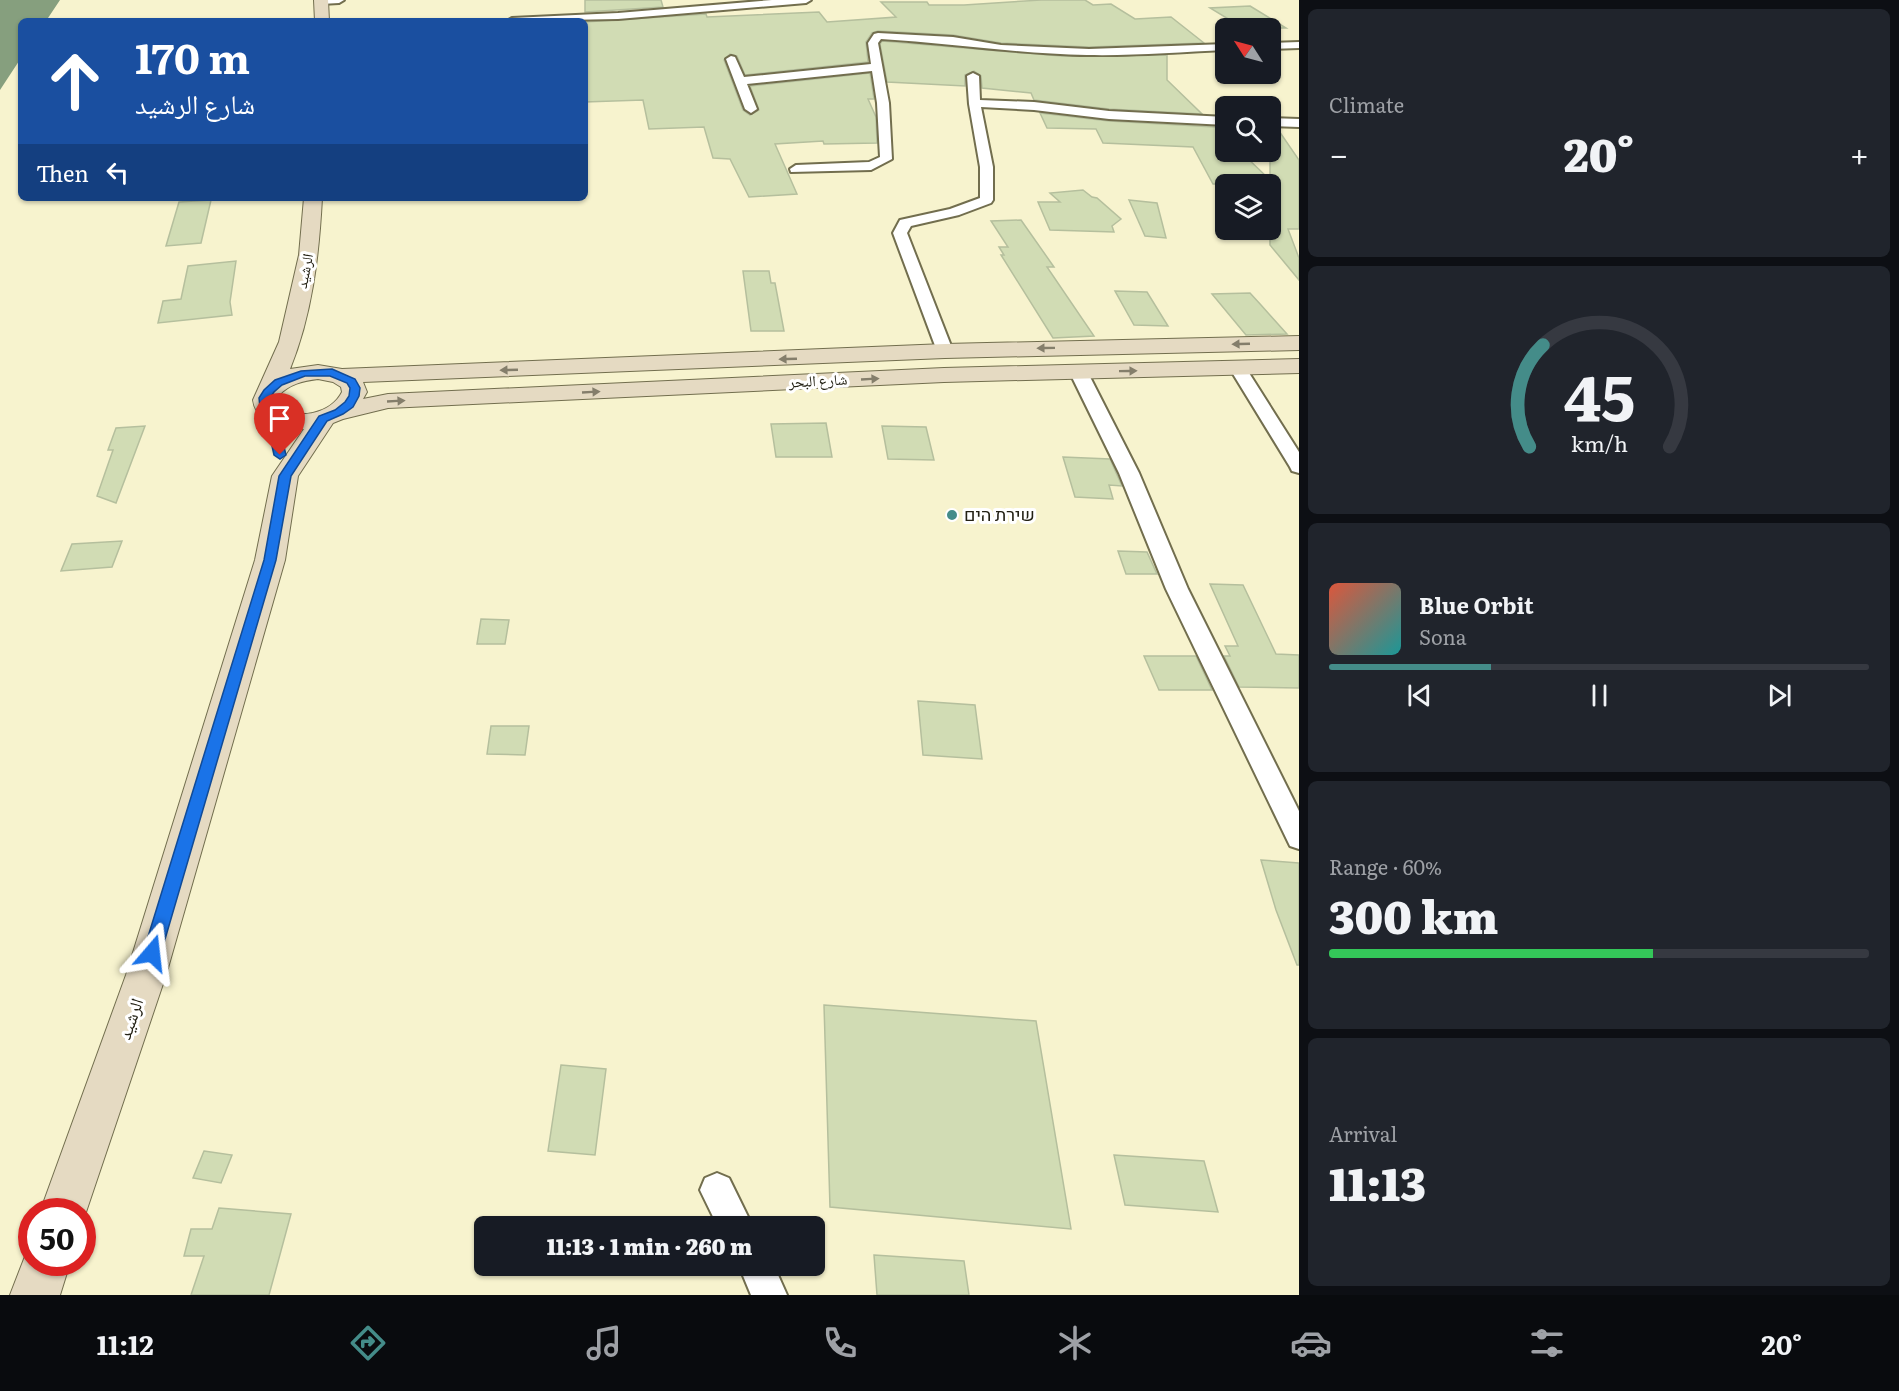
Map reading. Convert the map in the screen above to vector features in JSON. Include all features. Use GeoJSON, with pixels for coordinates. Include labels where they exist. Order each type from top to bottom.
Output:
{"type":"FeatureCollection","features":[{"type":"Feature","properties":{"kind":"main road"},"geometry":{"type":"LineString","coordinates":[[321,0],[322,18]]}},
{"type":"Feature","properties":{"kind":"main road","name":"الرشيد"},"geometry":{"type":"LineString","coordinates":[[69,1198],[146,975],[270,560],[285,476],[270,402],[290,342],[309,255],[313,201]]}},
{"type":"Feature","properties":{"kind":"main road"},"geometry":{"type":"LineString","coordinates":[[290,342],[336,374]]}},
{"type":"Feature","properties":{"kind":"main road","name":"شارع البحر"},"geometry":{"type":"LineString","coordinates":[[1299,343],[945,351],[336,374],[304,373],[290,377],[270,402],[294,422],[388,401],[944,375],[1299,366]]}},
{"type":"Feature","properties":{"kind":"main road","name":"الرشيد"},"geometry":{"type":"LineString","coordinates":[[285,476],[331,415],[354,396],[355,388],[351,381],[336,374]]}},
{"type":"Feature","properties":{"kind":"main road"},"geometry":{"type":"LineString","coordinates":[[35,1295],[42,1276]]}},
{"type":"Feature","properties":{"kind":"street"},"geometry":{"type":"LineString","coordinates":[[321,0],[339,0]]}},
{"type":"Feature","properties":{"kind":"street"},"geometry":{"type":"LineString","coordinates":[[576,18],[806,0]]}},
{"type":"Feature","properties":{"kind":"street"},"geometry":{"type":"LineString","coordinates":[[796,169],[872,166],[886,159],[883,103],[873,43],[878,36],[953,40],[1001,48],[1089,52],[1215,47]]}},
{"type":"Feature","properties":{"kind":"street"},"geometry":{"type":"LineString","coordinates":[[1281,46],[1299,45]]}},
{"type":"Feature","properties":{"kind":"street"},"geometry":{"type":"LineString","coordinates":[[731,59],[751,109]]}},
{"type":"Feature","properties":{"kind":"street"},"geometry":{"type":"LineString","coordinates":[[741,81],[877,67]]}},
{"type":"Feature","properties":{"kind":"street"},"geometry":{"type":"LineString","coordinates":[[945,351],[900,228],[905,222],[914,219],[954,212],[987,200],[988,185],[973,76]]}},
{"type":"Feature","properties":{"kind":"street"},"geometry":{"type":"LineString","coordinates":[[975,103],[1035,106],[1109,115],[1215,120]]}},
{"type":"Feature","properties":{"kind":"street"},"geometry":{"type":"LineString","coordinates":[[1281,122],[1299,123]]}},
{"type":"Feature","properties":{"kind":"street"},"geometry":{"type":"LineString","coordinates":[[1238,369],[1299,467]]}},
{"type":"Feature","properties":{"kind":"street"},"geometry":{"type":"LineString","coordinates":[[1079,373],[1129,473],[1177,589],[1299,838]]}},
{"type":"Feature","properties":{"kind":"street"},"geometry":{"type":"LineString","coordinates":[[717,1191],[730,1216]]}},
{"type":"Feature","properties":{"kind":"street"},"geometry":{"type":"LineString","coordinates":[[760,1276],[769,1295]]}},
{"type":"Feature","properties":{"kind":"shaded area"},"geometry":{"type":"Polygon","coordinates":[[[0,0],[60,0],[48,18],[18,18],[18,63],[0,90],[0,0]]]}},
{"type":"Feature","properties":{"kind":"building"},"geometry":{"type":"Polygon","coordinates":[[[585,0],[661,0],[663,7],[585,12],[585,0]]]}},
{"type":"Feature","properties":{"kind":"building"},"geometry":{"type":"Polygon","coordinates":[[[1041,0],[1085,0],[1093,5],[1111,4],[1135,19],[1171,17],[1204,43],[1089,47],[1001,43],[953,35],[878,31],[872,33],[866,42],[868,62],[745,75],[737,56],[730,54],[724,60],[743,110],[750,115],[759,110],[750,86],[870,73],[874,99],[868,99],[876,117],[877,143],[824,144],[823,141],[775,144],[797,194],[749,197],[730,159],[713,158],[704,127],[649,129],[643,100],[588,102],[588,22],[706,14],[707,17],[819,12],[827,22],[896,17],[881,2],[964,5],[1041,0]]]}},
{"type":"Feature","properties":{"kind":"building"},"geometry":{"type":"Polygon","coordinates":[[[1250,6],[1270,18],[1226,18],[1210,8],[1250,6]]]}},
{"type":"Feature","properties":{"kind":"building"},"geometry":{"type":"Polygon","coordinates":[[[882,41],[1061,56],[1167,55],[1167,80],[1202,114],[1109,109],[1034,100],[1031,93],[982,88],[981,76],[974,71],[965,75],[965,86],[887,82],[880,44],[882,41]]]}},
{"type":"Feature","properties":{"kind":"building"},"geometry":{"type":"Polygon","coordinates":[[[1040,113],[1109,121],[1215,127],[1215,162],[1251,162],[1264,174],[1215,174],[1215,184],[1213,184],[1193,147],[1103,143],[1096,129],[1047,128],[1040,113]]]}},
{"type":"Feature","properties":{"kind":"building"},"geometry":{"type":"Polygon","coordinates":[[[1281,134],[1299,160],[1299,229],[1288,229],[1299,258],[1299,280],[1270,245],[1270,240],[1281,240],[1281,174],[1270,174],[1270,162],[1281,162],[1281,134]]]}},
{"type":"Feature","properties":{"kind":"building"},"geometry":{"type":"Polygon","coordinates":[[[1083,190],[1097,198],[1121,219],[1112,226],[1114,232],[1050,230],[1038,202],[1060,202],[1050,193],[1083,190]]]}},
{"type":"Feature","properties":{"kind":"building"},"geometry":{"type":"Polygon","coordinates":[[[1129,200],[1157,203],[1166,238],[1145,236],[1129,200]]]}},
{"type":"Feature","properties":{"kind":"building"},"geometry":{"type":"Polygon","coordinates":[[[211,201],[201,243],[166,246],[179,202],[211,201]]]}},
{"type":"Feature","properties":{"kind":"building"},"geometry":{"type":"Polygon","coordinates":[[[1021,220],[1054,267],[1047,267],[1094,336],[1053,338],[1001,255],[1004,255],[999,247],[1008,247],[991,221],[1021,220]]]}},
{"type":"Feature","properties":{"kind":"building"},"geometry":{"type":"Polygon","coordinates":[[[236,261],[230,302],[232,315],[158,323],[163,301],[181,299],[188,266],[236,261]]]}},
{"type":"Feature","properties":{"kind":"building"},"geometry":{"type":"Polygon","coordinates":[[[743,271],[769,271],[771,283],[775,283],[784,331],[751,331],[743,271]]]}},
{"type":"Feature","properties":{"kind":"building"},"geometry":{"type":"Polygon","coordinates":[[[1115,291],[1147,292],[1168,326],[1134,325],[1115,291]]]}},
{"type":"Feature","properties":{"kind":"building"},"geometry":{"type":"Polygon","coordinates":[[[1250,293],[1287,334],[1246,335],[1212,294],[1250,293]]]}},
{"type":"Feature","properties":{"kind":"building"},"geometry":{"type":"Polygon","coordinates":[[[826,423],[832,457],[776,457],[771,424],[826,423]]]}},
{"type":"Feature","properties":{"kind":"building"},"geometry":{"type":"Polygon","coordinates":[[[145,426],[116,503],[97,496],[113,450],[108,450],[116,428],[145,426]]]}},
{"type":"Feature","properties":{"kind":"building"},"geometry":{"type":"Polygon","coordinates":[[[882,426],[926,427],[934,460],[888,459],[882,426]]]}},
{"type":"Feature","properties":{"kind":"building"},"geometry":{"type":"Polygon","coordinates":[[[1063,457],[1110,459],[1122,486],[1109,485],[1113,499],[1075,497],[1063,457]]]}},
{"type":"Feature","properties":{"kind":"building"},"geometry":{"type":"Polygon","coordinates":[[[122,541],[112,567],[61,571],[72,544],[122,541]]]}},
{"type":"Feature","properties":{"kind":"building"},"geometry":{"type":"Polygon","coordinates":[[[1118,551],[1147,552],[1157,574],[1126,574],[1118,551]]]}},
{"type":"Feature","properties":{"kind":"building"},"geometry":{"type":"Polygon","coordinates":[[[1210,584],[1243,585],[1276,654],[1299,655],[1299,688],[1239,687],[1224,656],[1230,656],[1225,646],[1238,646],[1210,584]]]}},
{"type":"Feature","properties":{"kind":"building"},"geometry":{"type":"Polygon","coordinates":[[[481,619],[509,620],[505,644],[477,644],[481,619]]]}},
{"type":"Feature","properties":{"kind":"building"},"geometry":{"type":"Polygon","coordinates":[[[1144,656],[1196,656],[1212,690],[1159,690],[1144,656]]]}},
{"type":"Feature","properties":{"kind":"building"},"geometry":{"type":"Polygon","coordinates":[[[918,701],[975,705],[982,759],[923,755],[918,701]]]}},
{"type":"Feature","properties":{"kind":"building"},"geometry":{"type":"Polygon","coordinates":[[[491,726],[529,726],[525,755],[487,754],[491,726]]]}},
{"type":"Feature","properties":{"kind":"building"},"geometry":{"type":"Polygon","coordinates":[[[1261,860],[1299,863],[1299,965],[1297,965],[1276,910],[1261,860]]]}},
{"type":"Feature","properties":{"kind":"building"},"geometry":{"type":"Polygon","coordinates":[[[824,1005],[1036,1021],[1071,1229],[830,1207],[824,1005]]]}},
{"type":"Feature","properties":{"kind":"building"},"geometry":{"type":"Polygon","coordinates":[[[561,1065],[606,1069],[595,1155],[548,1151],[561,1065]]]}},
{"type":"Feature","properties":{"kind":"building"},"geometry":{"type":"Polygon","coordinates":[[[204,1151],[232,1155],[221,1183],[193,1178],[204,1151]]]}},
{"type":"Feature","properties":{"kind":"building"},"geometry":{"type":"Polygon","coordinates":[[[1114,1155],[1204,1161],[1218,1212],[1125,1205],[1114,1155]]]}},
{"type":"Feature","properties":{"kind":"building"},"geometry":{"type":"Polygon","coordinates":[[[219,1208],[291,1214],[269,1295],[191,1295],[204,1256],[184,1256],[191,1229],[212,1229],[219,1208]]]}},
{"type":"Feature","properties":{"kind":"building"},"geometry":{"type":"Polygon","coordinates":[[[874,1255],[964,1261],[969,1295],[877,1295],[874,1255]]]}},
{"type":"Feature","properties":{"kind":"place","name":"שירת הים"},"geometry":{"type":"Point","coordinates":[952,515]}},
{"type":"Feature","properties":{"kind":"route"},"geometry":{"type":"LineString","coordinates":[[152,953],[270,560],[285,476],[323,419],[339,412],[349,404],[354,396],[355,388],[351,381],[332,372],[304,373],[279,382],[270,390],[265,398],[265,407],[270,414],[280,455]]}}]}
